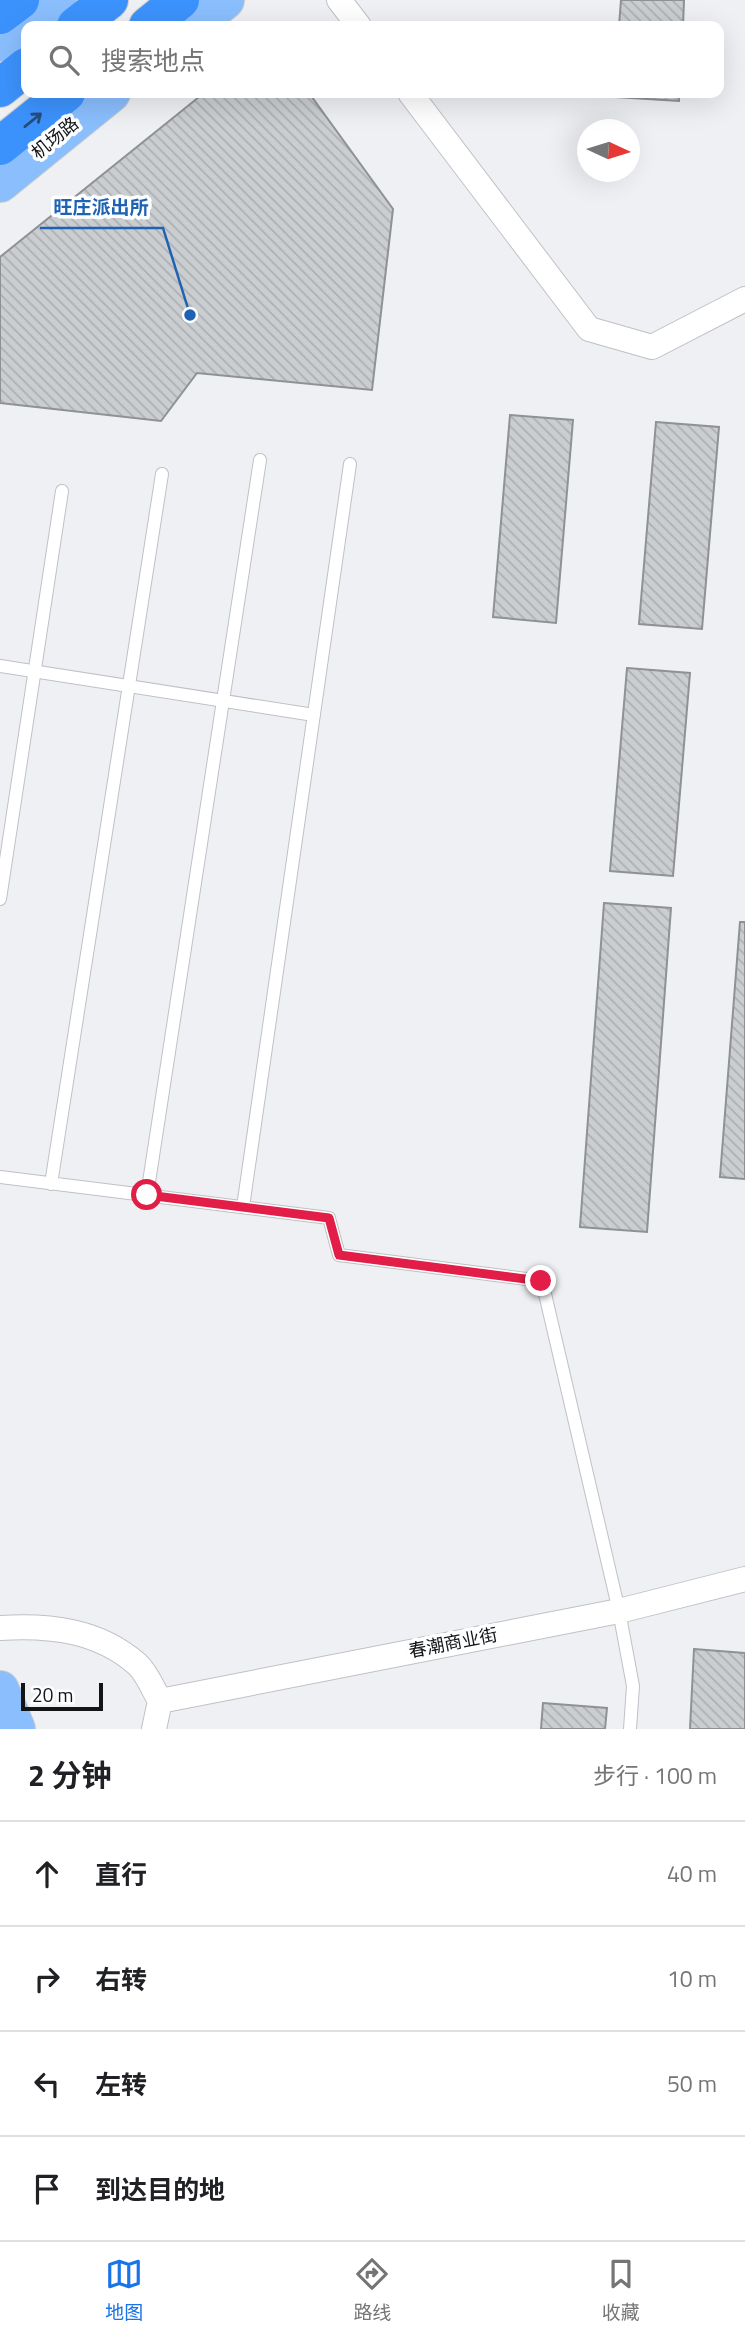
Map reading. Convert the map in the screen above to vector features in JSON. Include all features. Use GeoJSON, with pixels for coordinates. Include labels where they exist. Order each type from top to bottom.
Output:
{"type":"FeatureCollection","features":[{"type":"Feature","properties":{"kind":"highway"},"geometry":{"type":"LineString","coordinates":[[0,15],[20,0]]}},
{"type":"Feature","properties":{"kind":"highway"},"geometry":{"type":"LineString","coordinates":[[82,21],[109,0]]}},
{"type":"Feature","properties":{"kind":"highway"},"geometry":{"type":"LineString","coordinates":[[154,21],[180,0]]}},
{"type":"Feature","properties":{"kind":"highway"},"geometry":{"type":"LineString","coordinates":[[0,88],[21,71]]}},
{"type":"Feature","properties":{"kind":"highway"},"geometry":{"type":"LineString","coordinates":[[0,146],[60,98]]}},
{"type":"Feature","properties":{"kind":"main road"},"geometry":{"type":"LineString","coordinates":[[28,21],[57,0]]}},
{"type":"Feature","properties":{"kind":"main road"},"geometry":{"type":"LineString","coordinates":[[198,21],[225,0]]}},
{"type":"Feature","properties":{"kind":"main road"},"geometry":{"type":"LineString","coordinates":[[0,42],[21,27]]}},
{"type":"Feature","properties":{"kind":"main road","name":"机场路"},"geometry":{"type":"LineString","coordinates":[[0,183],[105,98]]}},
{"type":"Feature","properties":{"kind":"main road"},"geometry":{"type":"LineString","coordinates":[[0,1690],[16,1729]]}},
{"type":"Feature","properties":{"kind":"street"},"geometry":{"type":"LineString","coordinates":[[339,0],[355,21]]}},
{"type":"Feature","properties":{"kind":"street"},"geometry":{"type":"LineString","coordinates":[[414,98],[589,329],[652,346],[745,299]]}},
{"type":"Feature","properties":{"kind":"street","name":"春潮商业街"},"geometry":{"type":"LineString","coordinates":[[160,1701],[619,1611],[745,1578]]}},
{"type":"Feature","properties":{"kind":"street"},"geometry":{"type":"LineString","coordinates":[[0,1628],[36,1626],[89,1636],[139,1666],[160,1701],[154,1729]]}},
{"type":"Feature","properties":{"kind":"lane"},"geometry":{"type":"LineString","coordinates":[[147,1195],[260,460]]}},
{"type":"Feature","properties":{"kind":"lane"},"geometry":{"type":"LineString","coordinates":[[243,1207],[350,464]]}},
{"type":"Feature","properties":{"kind":"lane"},"geometry":{"type":"LineString","coordinates":[[51,1184],[162,474]]}},
{"type":"Feature","properties":{"kind":"lane"},"geometry":{"type":"LineString","coordinates":[[0,899],[62,491]]}},
{"type":"Feature","properties":{"kind":"lane"},"geometry":{"type":"LineString","coordinates":[[0,666],[314,715]]}},
{"type":"Feature","properties":{"kind":"lane"},"geometry":{"type":"LineString","coordinates":[[0,1177],[329,1218],[339,1255],[541,1281],[619,1611],[633,1686],[630,1729]]}},
{"type":"Feature","properties":{"kind":"building"},"geometry":{"type":"Polygon","coordinates":[[[621,0],[684,0],[683,21],[619,21],[621,0]]]}},
{"type":"Feature","properties":{"kind":"building"},"geometry":{"type":"Polygon","coordinates":[[[198,98],[313,98],[393,209],[372,390],[197,373],[161,421],[0,403],[0,257],[198,98]]]}},
{"type":"Feature","properties":{"kind":"building"},"geometry":{"type":"Polygon","coordinates":[[[632,98],[679,98],[679,101],[632,98]]]}},
{"type":"Feature","properties":{"kind":"building"},"geometry":{"type":"Polygon","coordinates":[[[510,415],[573,420],[556,623],[493,617],[510,415]]]}},
{"type":"Feature","properties":{"kind":"building"},"geometry":{"type":"Polygon","coordinates":[[[656,422],[719,427],[702,629],[639,624],[656,422]]]}},
{"type":"Feature","properties":{"kind":"building"},"geometry":{"type":"Polygon","coordinates":[[[627,668],[690,673],[673,876],[610,871],[627,668]]]}},
{"type":"Feature","properties":{"kind":"building"},"geometry":{"type":"Polygon","coordinates":[[[604,903],[671,908],[647,1232],[580,1227],[604,903]]]}},
{"type":"Feature","properties":{"kind":"building"},"geometry":{"type":"Polygon","coordinates":[[[740,922],[745,922],[745,1179],[720,1177],[740,922]]]}},
{"type":"Feature","properties":{"kind":"building"},"geometry":{"type":"Polygon","coordinates":[[[694,1649],[745,1653],[745,1729],[690,1729],[694,1649]]]}},
{"type":"Feature","properties":{"kind":"building"},"geometry":{"type":"Polygon","coordinates":[[[543,1703],[607,1708],[605,1729],[541,1729],[543,1703]]]}},
{"type":"Feature","properties":{"kind":"place","name":"旺庄派出所"},"geometry":{"type":"Point","coordinates":[190,315]}},
{"type":"Feature","properties":{"kind":"route"},"geometry":{"type":"LineString","coordinates":[[147,1195],[329,1218],[339,1255],[541,1281]]}}]}
